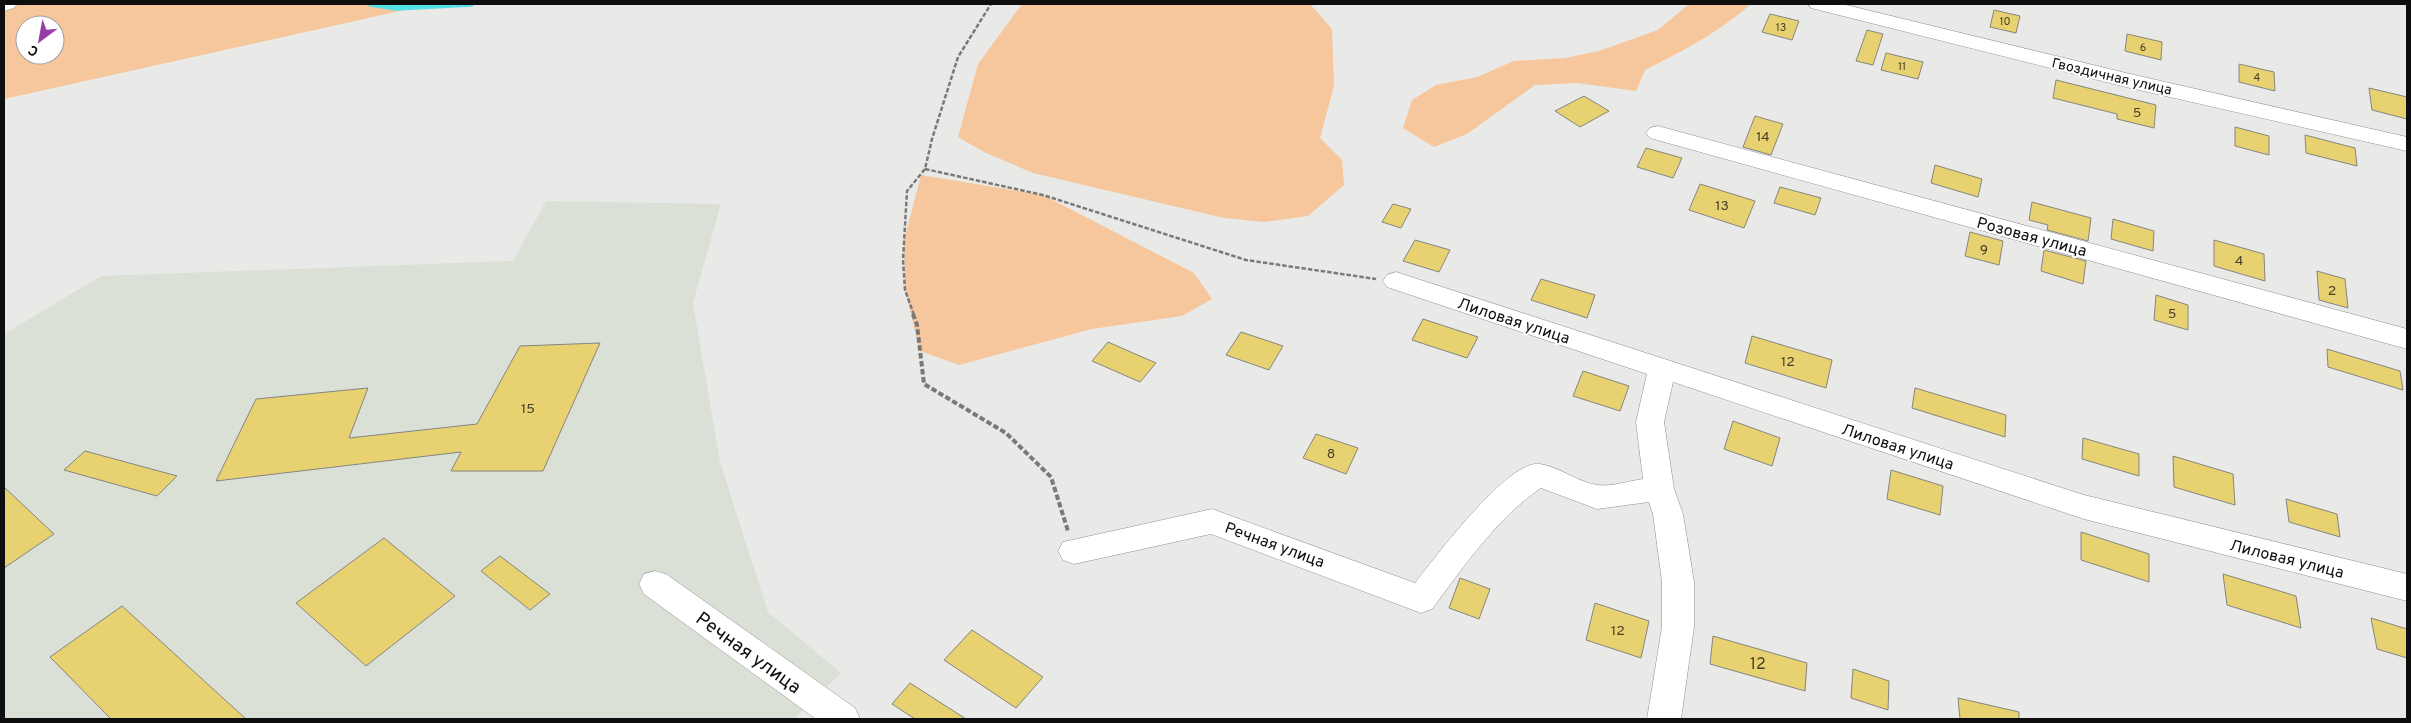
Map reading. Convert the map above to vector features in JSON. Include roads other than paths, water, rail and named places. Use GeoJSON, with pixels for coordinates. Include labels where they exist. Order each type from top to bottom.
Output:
{"type":"FeatureCollection","features":[{"type":"Feature","properties":{"kind":"street"},"geometry":{"type":"LineString","coordinates":[[4,5],[8,4]]}},
{"type":"Feature","properties":{"kind":"street","name":"Гвоздичная улица"},"geometry":{"type":"LineString","coordinates":[[1818,4],[2126,80],[2407,144]]}},
{"type":"Feature","properties":{"kind":"street","name":"Розовая улица"},"geometry":{"type":"LineString","coordinates":[[1658,133],[2407,339]]}},
{"type":"Feature","properties":{"kind":"street","name":"Лиловая улица"},"geometry":{"type":"LineString","coordinates":[[1396,282],[2084,507],[2407,588]]}},
{"type":"Feature","properties":{"kind":"street"},"geometry":{"type":"LineString","coordinates":[[1662,369],[1650,422],[1660,489],[1668,514],[1678,582],[1678,627],[1664,719]]}},
{"type":"Feature","properties":{"kind":"street","name":"Речная улица"},"geometry":{"type":"LineString","coordinates":[[1074,551],[1212,521],[1421,599],[1436,583],[1472,533],[1508,495],[1538,476],[1597,497],[1660,489]]}},
{"type":"Feature","properties":{"kind":"street","name":"Речная улица"},"geometry":{"type":"LineString","coordinates":[[655,584],[842,719]]}},
{"type":"Feature","properties":{"kind":"waterway"},"geometry":{"type":"LineString","coordinates":[[371,4],[396,8],[471,4]]}}]}
